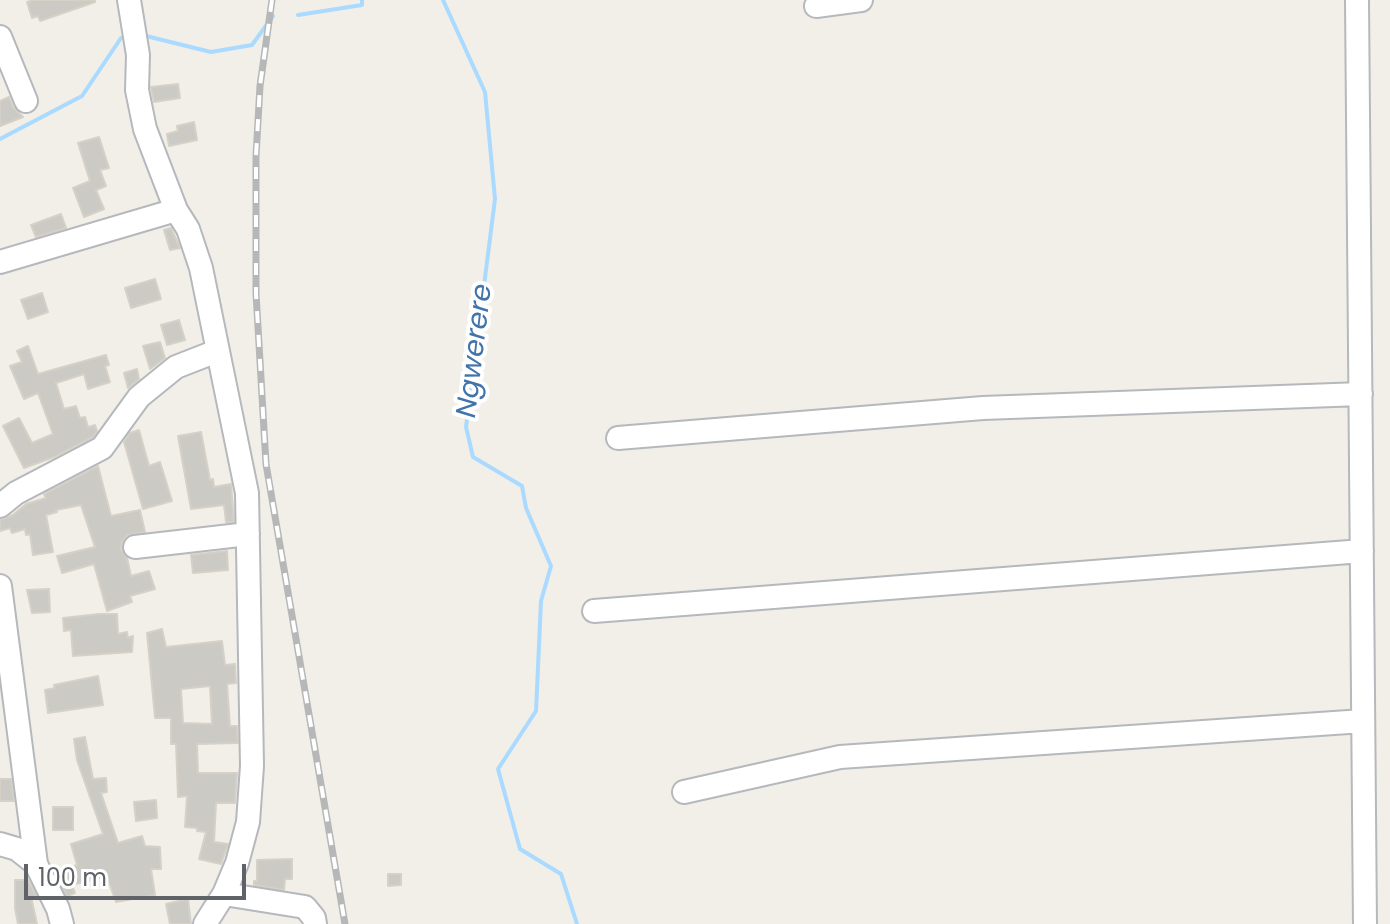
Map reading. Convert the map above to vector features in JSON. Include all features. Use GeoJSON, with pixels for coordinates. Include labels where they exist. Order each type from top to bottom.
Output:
{"type":"FeatureCollection","features":[{"type":"Feature","properties":{"kind":"street"},"geometry":{"type":"LineString","coordinates":[[129,0],[138,55],[137,90],[145,129],[176,210],[188,229],[201,268],[247,493],[252,766],[248,822],[237,863],[219,906],[205,924]]}},
{"type":"Feature","properties":{"kind":"street"},"geometry":{"type":"LineString","coordinates":[[816,6],[861,0]]}},
{"type":"Feature","properties":{"kind":"street"},"geometry":{"type":"LineString","coordinates":[[1357,0],[1365,924]]}},
{"type":"Feature","properties":{"kind":"street"},"geometry":{"type":"LineString","coordinates":[[0,37],[26,101]]}},
{"type":"Feature","properties":{"kind":"street"},"geometry":{"type":"LineString","coordinates":[[0,262],[176,210]]}},
{"type":"Feature","properties":{"kind":"street"},"geometry":{"type":"LineString","coordinates":[[0,506],[16,493],[102,448],[139,397],[176,367],[217,351]]}},
{"type":"Feature","properties":{"kind":"street"},"geometry":{"type":"LineString","coordinates":[[618,438],[983,408],[1361,394]]}},
{"type":"Feature","properties":{"kind":"street"},"geometry":{"type":"LineString","coordinates":[[135,547],[248,534]]}},
{"type":"Feature","properties":{"kind":"street"},"geometry":{"type":"LineString","coordinates":[[594,611],[1362,551]]}},
{"type":"Feature","properties":{"kind":"street"},"geometry":{"type":"LineString","coordinates":[[0,586],[36,864],[62,924]]}},
{"type":"Feature","properties":{"kind":"street"},"geometry":{"type":"LineString","coordinates":[[684,792],[840,757],[1363,721]]}},
{"type":"Feature","properties":{"kind":"street"},"geometry":{"type":"LineString","coordinates":[[0,844],[17,849],[36,864]]}},
{"type":"Feature","properties":{"kind":"street"},"geometry":{"type":"LineString","coordinates":[[224,894],[305,907],[315,924]]}},
{"type":"Feature","properties":{"kind":"building"},"geometry":{"type":"Polygon","coordinates":[[[27,2],[95,2],[40,21],[38,16],[32,18],[27,2]]]}},
{"type":"Feature","properties":{"kind":"building"},"geometry":{"type":"Polygon","coordinates":[[[178,84],[180,98],[154,102],[151,87],[178,84]]]}},
{"type":"Feature","properties":{"kind":"building"},"geometry":{"type":"Polygon","coordinates":[[[9,97],[13,107],[23,117],[0,126],[0,101],[9,97]]]}},
{"type":"Feature","properties":{"kind":"building"},"geometry":{"type":"Polygon","coordinates":[[[194,122],[197,140],[169,146],[167,134],[178,131],[177,126],[194,122]]]}},
{"type":"Feature","properties":{"kind":"building"},"geometry":{"type":"Polygon","coordinates":[[[99,137],[109,168],[100,170],[106,186],[96,190],[104,209],[84,217],[73,188],[90,181],[78,143],[99,137]]]}},
{"type":"Feature","properties":{"kind":"building"},"geometry":{"type":"Polygon","coordinates":[[[61,214],[66,228],[36,237],[31,225],[61,214]]]}},
{"type":"Feature","properties":{"kind":"building"},"geometry":{"type":"Polygon","coordinates":[[[171,228],[180,248],[170,250],[164,230],[171,228]]]}},
{"type":"Feature","properties":{"kind":"building"},"geometry":{"type":"Polygon","coordinates":[[[155,279],[161,299],[131,308],[125,288],[155,279]]]}},
{"type":"Feature","properties":{"kind":"building"},"geometry":{"type":"Polygon","coordinates":[[[42,293],[48,312],[28,319],[21,300],[42,293]]]}},
{"type":"Feature","properties":{"kind":"building"},"geometry":{"type":"Polygon","coordinates":[[[179,320],[185,340],[167,345],[161,325],[179,320]]]}},
{"type":"Feature","properties":{"kind":"building"},"geometry":{"type":"Polygon","coordinates":[[[160,342],[165,358],[150,369],[143,346],[160,342]]]}},
{"type":"Feature","properties":{"kind":"building"},"geometry":{"type":"Polygon","coordinates":[[[28,346],[38,374],[106,355],[109,365],[105,366],[110,382],[88,389],[84,374],[56,383],[64,409],[76,406],[80,418],[85,417],[88,427],[95,425],[97,431],[93,437],[54,457],[24,468],[3,426],[19,418],[32,443],[53,434],[38,393],[24,399],[10,366],[22,362],[17,351],[28,346]]]}},
{"type":"Feature","properties":{"kind":"building"},"geometry":{"type":"Polygon","coordinates":[[[137,369],[139,379],[128,388],[124,373],[137,369]]]}},
{"type":"Feature","properties":{"kind":"building"},"geometry":{"type":"Polygon","coordinates":[[[139,430],[149,466],[160,462],[172,501],[143,509],[124,442],[130,433],[139,430]]]}},
{"type":"Feature","properties":{"kind":"building"},"geometry":{"type":"Polygon","coordinates":[[[201,432],[214,487],[231,484],[234,522],[226,522],[224,505],[191,509],[178,436],[201,432]]]}},
{"type":"Feature","properties":{"kind":"building"},"geometry":{"type":"Polygon","coordinates":[[[98,466],[111,516],[140,510],[145,532],[127,535],[121,549],[127,558],[131,576],[149,571],[155,589],[130,596],[132,602],[107,611],[94,564],[62,573],[57,556],[95,547],[81,505],[46,515],[53,552],[33,555],[30,534],[26,535],[25,529],[12,533],[10,528],[0,531],[0,520],[13,515],[26,504],[46,498],[44,494],[98,466]]]}},
{"type":"Feature","properties":{"kind":"building"},"geometry":{"type":"Polygon","coordinates":[[[227,551],[228,570],[193,573],[191,555],[227,551]]]}},
{"type":"Feature","properties":{"kind":"building"},"geometry":{"type":"Polygon","coordinates":[[[49,589],[50,612],[32,613],[27,590],[49,589]]]}},
{"type":"Feature","properties":{"kind":"building"},"geometry":{"type":"Polygon","coordinates":[[[117,614],[118,634],[127,632],[128,638],[133,636],[132,652],[73,656],[71,630],[64,631],[63,618],[117,614]]]}},
{"type":"Feature","properties":{"kind":"building"},"geometry":{"type":"Polygon","coordinates":[[[162,629],[166,647],[222,641],[225,665],[235,664],[236,683],[227,684],[230,726],[237,726],[238,743],[197,744],[198,773],[237,773],[235,803],[216,803],[214,842],[228,844],[221,864],[199,859],[206,832],[185,827],[187,796],[178,797],[176,744],[171,744],[171,718],[155,718],[147,633],[162,629]],[[210,686],[181,689],[183,723],[212,724],[210,686]]]}},
{"type":"Feature","properties":{"kind":"building"},"geometry":{"type":"Polygon","coordinates":[[[98,676],[103,705],[48,713],[45,690],[55,688],[54,685],[98,676]]]}},
{"type":"Feature","properties":{"kind":"building"},"geometry":{"type":"Polygon","coordinates":[[[85,737],[93,779],[106,778],[107,792],[101,793],[118,843],[142,836],[145,846],[160,847],[161,869],[151,869],[155,895],[116,902],[107,877],[103,877],[72,885],[75,893],[67,896],[55,872],[77,865],[71,844],[103,834],[77,760],[74,739],[85,737]]]}},
{"type":"Feature","properties":{"kind":"building"},"geometry":{"type":"Polygon","coordinates":[[[0,779],[11,779],[14,801],[0,801],[0,779]]]}},
{"type":"Feature","properties":{"kind":"building"},"geometry":{"type":"Polygon","coordinates":[[[156,800],[157,818],[136,821],[134,802],[156,800]]]}},
{"type":"Feature","properties":{"kind":"building"},"geometry":{"type":"Polygon","coordinates":[[[53,807],[73,807],[73,830],[53,830],[53,807]]]}},
{"type":"Feature","properties":{"kind":"building"},"geometry":{"type":"Polygon","coordinates":[[[292,859],[292,879],[285,879],[284,890],[254,885],[257,881],[257,860],[292,859]]]}},
{"type":"Feature","properties":{"kind":"building"},"geometry":{"type":"Polygon","coordinates":[[[388,874],[401,874],[401,885],[388,886],[388,874]]]}},
{"type":"Feature","properties":{"kind":"building"},"geometry":{"type":"Polygon","coordinates":[[[15,880],[28,880],[37,897],[31,897],[37,924],[18,924],[15,880]]]}},
{"type":"Feature","properties":{"kind":"building"},"geometry":{"type":"Polygon","coordinates":[[[188,899],[191,924],[170,924],[166,904],[188,899]]]}},
{"type":"Feature","properties":{"kind":"waterway"},"geometry":{"type":"LineString","coordinates":[[298,15],[362,5],[362,0]]}},
{"type":"Feature","properties":{"kind":"waterway","name":"Ngwerere"},"geometry":{"type":"LineString","coordinates":[[443,0],[485,92],[495,199],[466,427],[473,457],[522,486],[526,508],[551,566],[541,601],[536,711],[498,769],[520,849],[561,874],[577,924]]}},
{"type":"Feature","properties":{"kind":"waterway"},"geometry":{"type":"LineString","coordinates":[[146,36],[211,52],[252,45],[273,16]]}},
{"type":"Feature","properties":{"kind":"waterway"},"geometry":{"type":"LineString","coordinates":[[0,139],[82,96],[121,38]]}},
{"type":"Feature","properties":{"kind":"railway"},"geometry":{"type":"LineString","coordinates":[[272,0],[260,86],[256,156],[256,293],[266,464],[345,924]]}}]}
